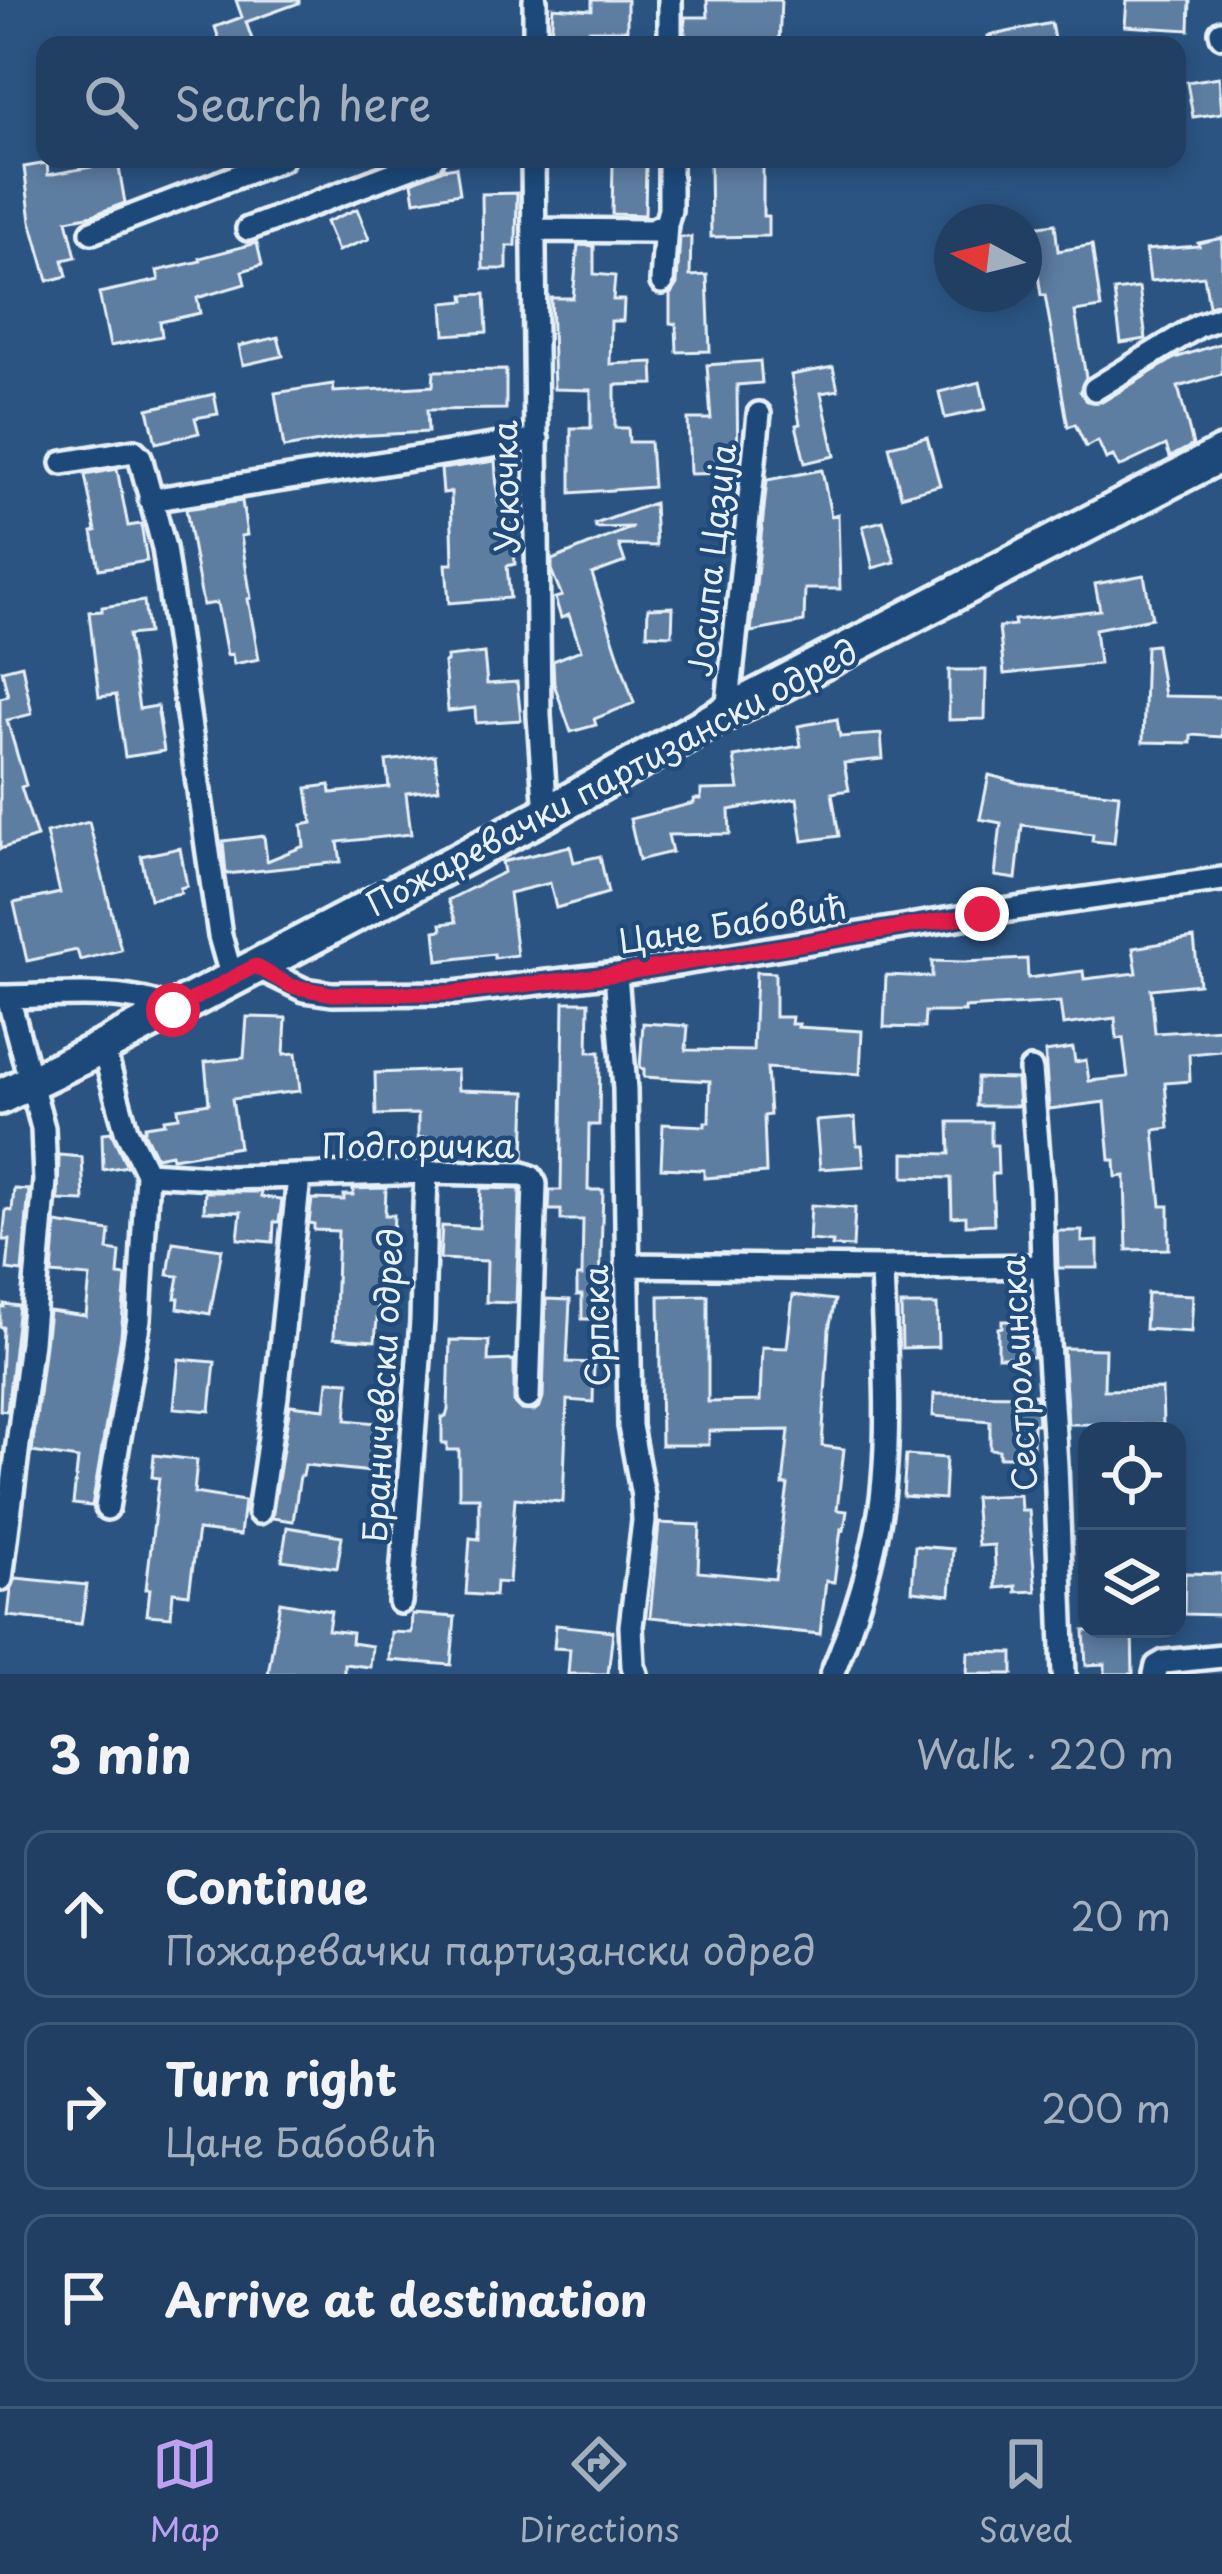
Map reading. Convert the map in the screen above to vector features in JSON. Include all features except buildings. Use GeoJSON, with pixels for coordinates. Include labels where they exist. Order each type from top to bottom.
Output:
{"type":"FeatureCollection","features":[{"type":"Feature","properties":{"kind":"street"},"geometry":{"type":"LineString","coordinates":[[535,0],[535,36]]}},
{"type":"Feature","properties":{"kind":"street"},"geometry":{"type":"LineString","coordinates":[[670,0],[670,36]]}},
{"type":"Feature","properties":{"kind":"street"},"geometry":{"type":"LineString","coordinates":[[92,232],[259,168]]}},
{"type":"Feature","properties":{"kind":"street"},"geometry":{"type":"LineString","coordinates":[[248,229],[408,168]]}},
{"type":"Feature","properties":{"kind":"street","name":"Ускочка"},"geometry":{"type":"LineString","coordinates":[[533,168],[539,716],[546,814]]}},
{"type":"Feature","properties":{"kind":"street"},"geometry":{"type":"LineString","coordinates":[[662,282],[670,168]]}},
{"type":"Feature","properties":{"kind":"street"},"geometry":{"type":"LineString","coordinates":[[535,230],[652,231],[666,224]]}},
{"type":"Feature","properties":{"kind":"street"},"geometry":{"type":"LineString","coordinates":[[1095,389],[1222,316]]}},
{"type":"Feature","properties":{"kind":"street","name":"Јосипа Цазија"},"geometry":{"type":"LineString","coordinates":[[727,712],[758,414]]}},
{"type":"Feature","properties":{"kind":"street"},"geometry":{"type":"LineString","coordinates":[[150,500],[537,439]]}},
{"type":"Feature","properties":{"kind":"street"},"geometry":{"type":"LineString","coordinates":[[63,463],[134,451],[140,457],[164,548],[220,936],[243,972]]}},
{"type":"Feature","properties":{"kind":"street","name":"Пожаревачки партизански одред"},"geometry":{"type":"LineString","coordinates":[[15,1090],[1222,454]]}},
{"type":"Feature","properties":{"kind":"street","name":"Цане Бабовић"},"geometry":{"type":"LineString","coordinates":[[243,972],[332,994],[454,993],[616,974],[1222,879]]}},
{"type":"Feature","properties":{"kind":"street","name":"Српска"},"geometry":{"type":"LineString","coordinates":[[616,974],[625,1089],[630,1426],[644,1521],[631,1626],[636,1674]]}},
{"type":"Feature","properties":{"kind":"street"},"geometry":{"type":"LineString","coordinates":[[2,1579],[32,1342],[45,1181],[43,1128],[15,1090],[4,997],[122,996],[173,1010]]}},
{"type":"Feature","properties":{"kind":"street"},"geometry":{"type":"LineString","coordinates":[[103,1047],[126,1130],[147,1173],[139,1319],[107,1508]]}},
{"type":"Feature","properties":{"kind":"street","name":"Сестрољинска"},"geometry":{"type":"LineString","coordinates":[[1031,1070],[1064,1674]]}},
{"type":"Feature","properties":{"kind":"street","name":"Подгоричка"},"geometry":{"type":"LineString","coordinates":[[147,1173],[299,1177],[425,1172],[531,1177],[535,1184],[527,1397]]}},
{"type":"Feature","properties":{"kind":"street","name":"Браничевски одред"},"geometry":{"type":"LineString","coordinates":[[400,1602],[422,1322],[425,1172]]}},
{"type":"Feature","properties":{"kind":"street","name":"Подгоричка"},"geometry":{"type":"LineString","coordinates":[[259,1512],[299,1177]]}},
{"type":"Feature","properties":{"kind":"street"},"geometry":{"type":"LineString","coordinates":[[627,1264],[1043,1266]]}},
{"type":"Feature","properties":{"kind":"street"},"geometry":{"type":"LineString","coordinates":[[832,1674],[878,1526],[884,1482],[882,1268]]}},
{"type":"Feature","properties":{"kind":"street"},"geometry":{"type":"LineString","coordinates":[[1155,1674],[1164,1662],[1222,1656]]}},
{"type":"Feature","properties":{"kind":"route"},"geometry":{"type":"LineString","coordinates":[[173,1010],[255,966],[291,986],[332,994],[454,993],[616,974],[982,914]]}}]}
